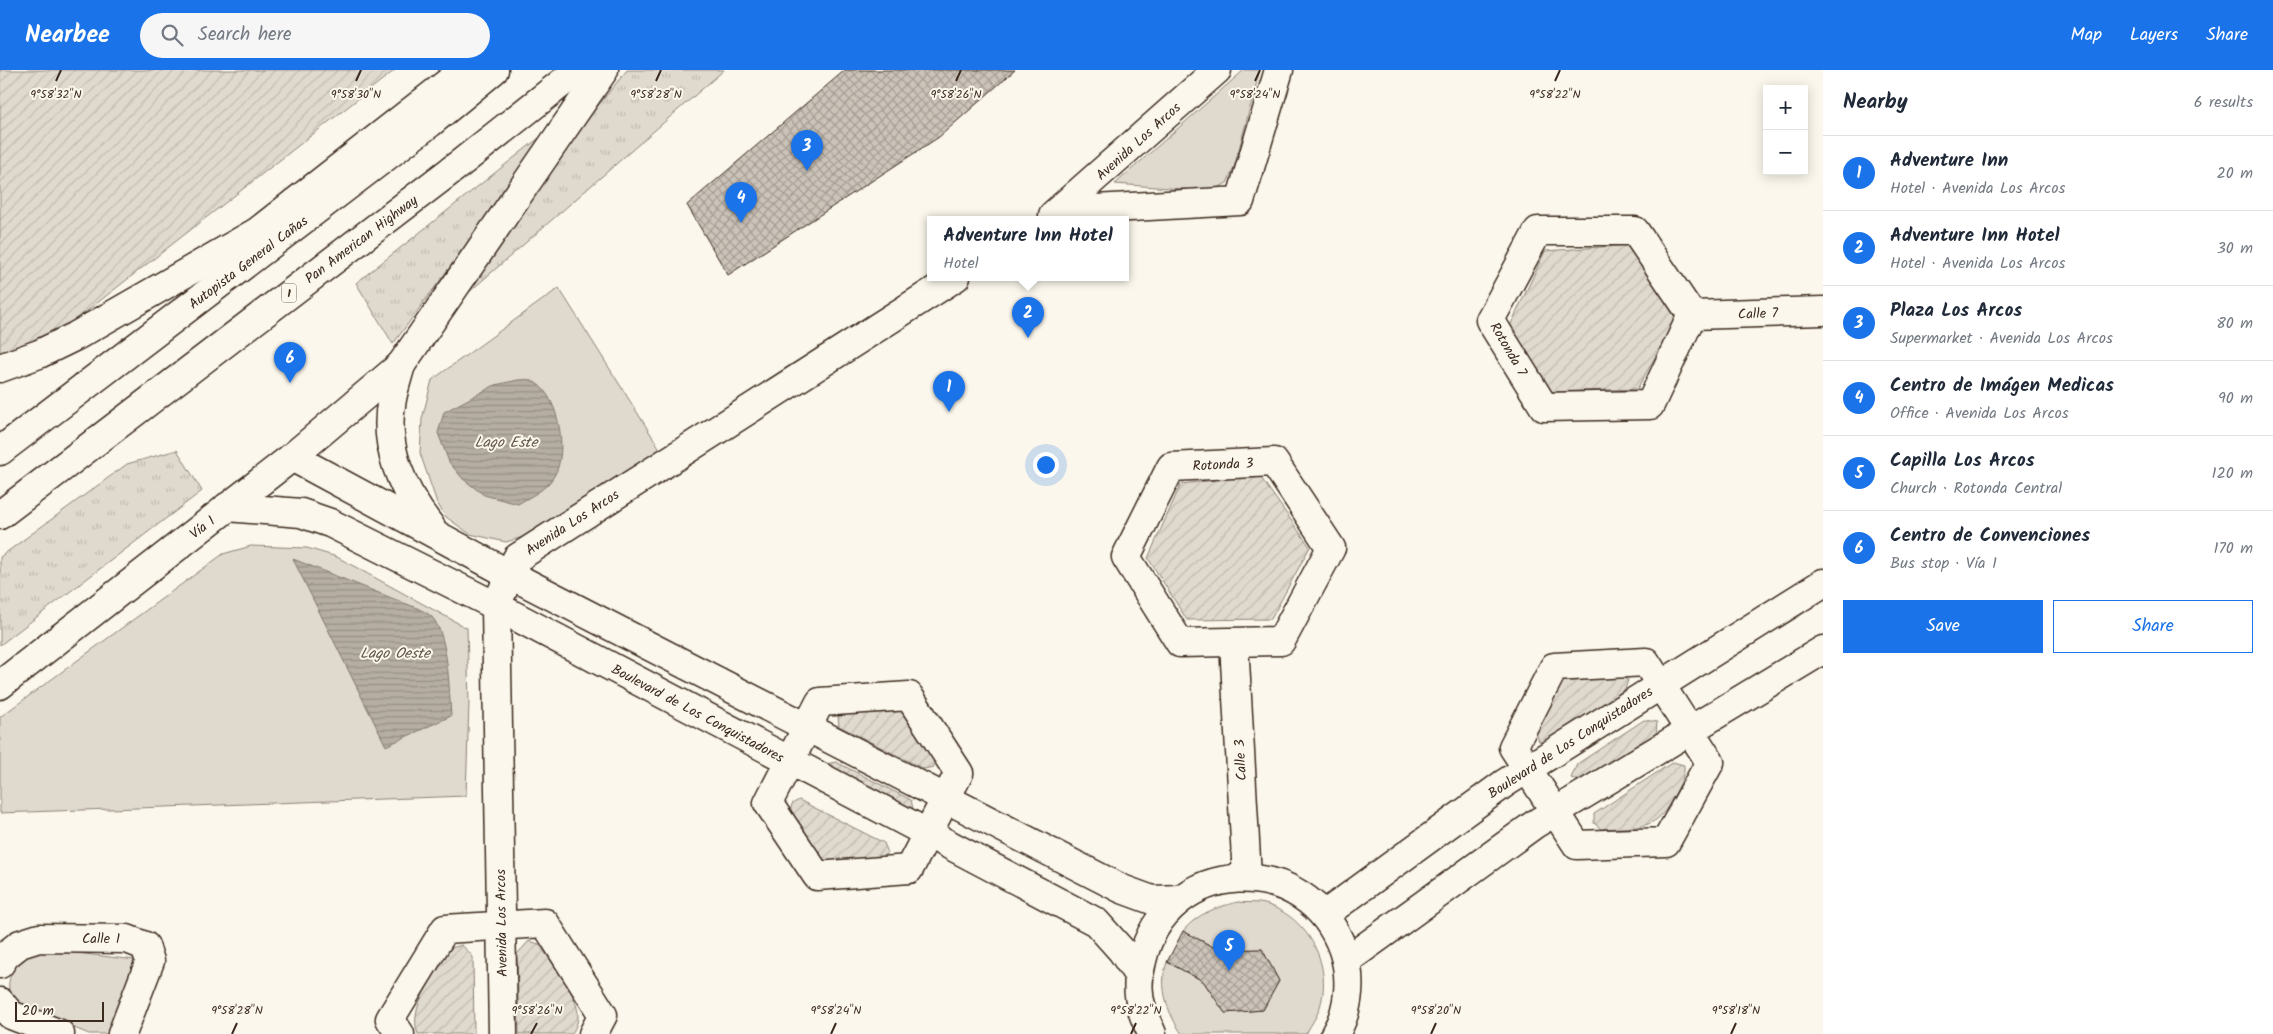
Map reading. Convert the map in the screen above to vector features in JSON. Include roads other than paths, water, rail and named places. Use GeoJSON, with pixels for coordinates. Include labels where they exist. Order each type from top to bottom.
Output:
{"type":"FeatureCollection","features":[{"type":"Feature","properties":{"kind":"main road"},"geometry":{"type":"LineString","coordinates":[[0,368],[39,354],[76,336],[257,232],[464,70]]}},
{"type":"Feature","properties":{"kind":"main road","name":"Autopista General Cañas"},"geometry":{"type":"LineString","coordinates":[[0,451],[430,123],[494,70]]}},
{"type":"Feature","properties":{"kind":"main road","name":"Pan American Highway"},"geometry":{"type":"LineString","coordinates":[[0,515],[462,162],[578,70]]}},
{"type":"Feature","properties":{"kind":"main road"},"geometry":{"type":"LineString","coordinates":[[436,534],[414,506],[398,473],[391,437],[391,401],[400,365],[604,70]]}},
{"type":"Feature","properties":{"kind":"main road","name":"Avenida Los Arcos"},"geometry":{"type":"LineString","coordinates":[[1052,215],[1217,70]]}},
{"type":"Feature","properties":{"kind":"main road","name":"Avenida Los Arcos"},"geometry":{"type":"LineString","coordinates":[[1052,215],[1240,201],[1279,70]]}},
{"type":"Feature","properties":{"kind":"main road","name":"Rotonda 7"},"geometry":{"type":"LineString","coordinates":[[1538,231],[1635,231],[1692,315],[1650,405],[1544,408],[1490,320],[1538,231]]}},
{"type":"Feature","properties":{"kind":"main road","name":"Avenida Los Arcos"},"geometry":{"type":"LineString","coordinates":[[503,1034],[496,606],[517,558],[950,281]]}},
{"type":"Feature","properties":{"kind":"main road","name":"Calle 7"},"geometry":{"type":"LineString","coordinates":[[1692,315],[1823,311]]}},
{"type":"Feature","properties":{"kind":"main road","name":"Vía 1"},"geometry":{"type":"LineString","coordinates":[[0,685],[292,457],[400,365]]}},
{"type":"Feature","properties":{"kind":"main road"},"geometry":{"type":"LineString","coordinates":[[292,457],[509,574],[1122,889],[1152,900],[1180,899]]}},
{"type":"Feature","properties":{"kind":"main road","name":"Rotonda 3"},"geometry":{"type":"LineString","coordinates":[[1274,462],[1331,548],[1281,641],[1234,643],[1180,643],[1126,557],[1171,467],[1274,462]]}},
{"type":"Feature","properties":{"kind":"main road","name":"Boulevard de Los Conquistadores"},"geometry":{"type":"LineString","coordinates":[[227,507],[301,513],[330,523],[496,606],[1096,922],[1122,951],[1138,975]]}},
{"type":"Feature","properties":{"kind":"main road","name":"Boulevard de Los Conquistadores"},"geometry":{"type":"LineString","coordinates":[[1324,915],[1527,768],[1823,583]]}},
{"type":"Feature","properties":{"kind":"main road","name":"Calle 3"},"geometry":{"type":"LineString","coordinates":[[1234,643],[1247,877]]}},
{"type":"Feature","properties":{"kind":"main road"},"geometry":{"type":"LineString","coordinates":[[1347,960],[1535,824],[1823,650]]}},
{"type":"Feature","properties":{"kind":"main road"},"geometry":{"type":"LineString","coordinates":[[1646,662],[1690,731],[1710,762],[1666,842],[1577,845],[1513,747],[1554,666],[1646,662]]}},
{"type":"Feature","properties":{"kind":"main road"},"geometry":{"type":"LineString","coordinates":[[909,696],[959,773],[909,869],[818,876],[768,803],[807,727],[820,702],[909,696]]}},
{"type":"Feature","properties":{"kind":"main road"},"geometry":{"type":"LineString","coordinates":[[1152,1034],[1141,1009],[1138,975],[1145,946],[1159,920],[1180,899],[1212,882],[1247,877],[1276,882],[1302,895],[1324,915],[1338,936],[1347,960],[1349,985],[1346,1009],[1337,1033]]}},
{"type":"Feature","properties":{"kind":"main road"},"geometry":{"type":"LineString","coordinates":[[400,1034],[390,1019],[445,929],[545,923],[603,1015],[593,1034]]}},
{"type":"Feature","properties":{"kind":"main road","name":"Calle 1"},"geometry":{"type":"LineString","coordinates":[[0,964],[6,955],[20,944],[39,938],[127,938],[144,946],[150,961],[122,1034]]}},
{"type":"Feature","properties":{"kind":"main road"},"geometry":{"type":"LineString","coordinates":[[0,1002],[11,1015],[60,1034]]}},
{"type":"Feature","properties":{"kind":"water","name":"Lago Este"},"geometry":{"type":"Polygon","coordinates":[[[518,380],[530,380],[540,386],[548,396],[558,423],[561,453],[558,466],[551,481],[538,492],[518,504],[484,495],[463,479],[449,462],[438,433],[444,412],[495,385],[518,380]]]}},
{"type":"Feature","properties":{"kind":"water","name":"Lago Oeste"},"geometry":{"type":"Polygon","coordinates":[[[293,559],[417,608],[431,616],[437,624],[445,649],[451,716],[386,746],[293,559]]]}},
{"type":"Feature","properties":{"kind":"place","name":"Plaza Los Arcos"},"geometry":{"type":"Point","coordinates":[807,171]}},
{"type":"Feature","properties":{"kind":"place","name":"Centro de Imágen Medicas"},"geometry":{"type":"Point","coordinates":[741,223]}},
{"type":"Feature","properties":{"kind":"place","name":"Adventure Inn Hotel"},"geometry":{"type":"Point","coordinates":[1028,338]}},
{"type":"Feature","properties":{"kind":"place","name":"Centro de Convenciones"},"geometry":{"type":"Point","coordinates":[290,383]}},
{"type":"Feature","properties":{"kind":"place","name":"Adventure Inn"},"geometry":{"type":"Point","coordinates":[949,412]}},
{"type":"Feature","properties":{"kind":"place","name":"Capilla Los Arcos"},"geometry":{"type":"Point","coordinates":[1229,971]}}]}
